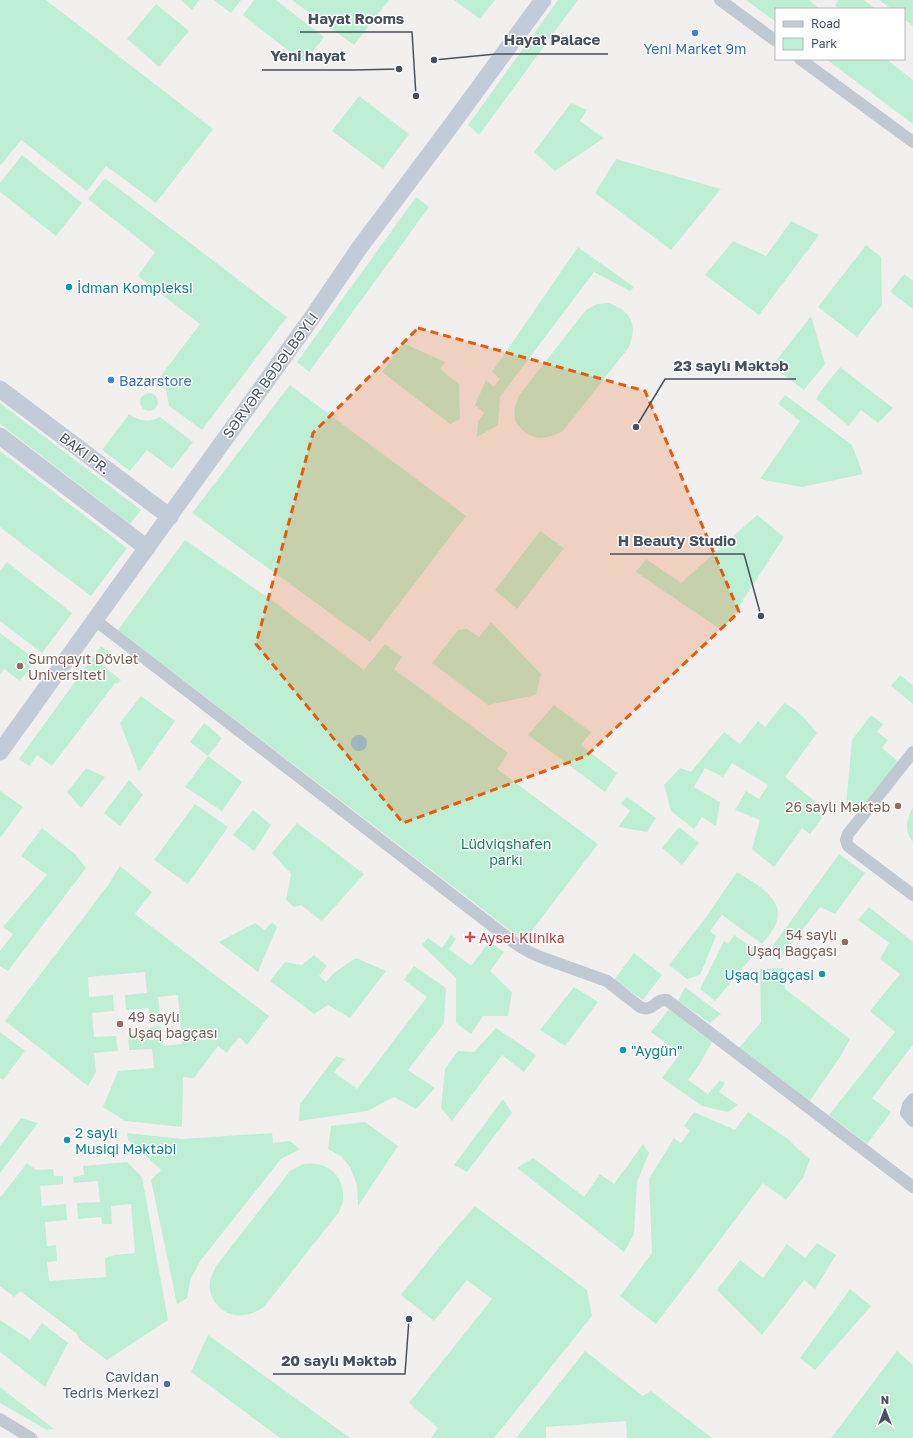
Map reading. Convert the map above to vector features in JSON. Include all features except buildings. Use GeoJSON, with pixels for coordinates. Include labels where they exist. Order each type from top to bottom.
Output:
{"type":"FeatureCollection","features":[{"type":"Feature","properties":{"kind":"street","name":"SƏRVƏR BƏDƏLBƏYLI"},"geometry":{"type":"LineString","coordinates":[[0,752],[311,319],[360,247],[543,0]]}},
{"type":"Feature","properties":{"kind":"street"},"geometry":{"type":"LineString","coordinates":[[720,0],[775,40]]}},
{"type":"Feature","properties":{"kind":"street"},"geometry":{"type":"LineString","coordinates":[[801,60],[913,142]]}},
{"type":"Feature","properties":{"kind":"street"},"geometry":{"type":"LineString","coordinates":[[0,389],[170,516]]}},
{"type":"Feature","properties":{"kind":"street"},"geometry":{"type":"LineString","coordinates":[[0,436],[147,548]]}},
{"type":"Feature","properties":{"kind":"street"},"geometry":{"type":"LineString","coordinates":[[95,620],[516,944],[543,958],[607,981],[640,1007],[645,1009],[650,1008],[663,999],[668,1000],[913,1187]]}},
{"type":"Feature","properties":{"kind":"street"},"geometry":{"type":"LineString","coordinates":[[913,752],[848,834],[846,840],[848,846],[913,895]]}},
{"type":"Feature","properties":{"kind":"street"},"geometry":{"type":"LineString","coordinates":[[913,1099],[908,1105],[906,1113],[913,1121]]}},
{"type":"Feature","properties":{"kind":"street"},"geometry":{"type":"LineString","coordinates":[[0,1419],[31,1438]]}},
{"type":"Feature","properties":{"kind":"highlighted area"},"geometry":{"type":"Polygon","coordinates":[[[418,328],[645,391],[739,612],[586,756],[403,823],[256,644],[313,433],[418,328]]]}},
{"type":"Feature","properties":{"kind":"green space"},"geometry":{"type":"Polygon","coordinates":[[[0,0],[46,0],[213,129],[156,203],[106,166],[87,191],[21,140],[0,166],[0,0]]]}},
{"type":"Feature","properties":{"kind":"green space"},"geometry":{"type":"Polygon","coordinates":[[[181,0],[199,0],[192,10],[181,0]]]}},
{"type":"Feature","properties":{"kind":"green space"},"geometry":{"type":"Polygon","coordinates":[[[214,0],[241,0],[231,13],[214,0]]]}},
{"type":"Feature","properties":{"kind":"green space"},"geometry":{"type":"Polygon","coordinates":[[[254,0],[276,0],[324,37],[304,63],[243,15],[254,0]]]}},
{"type":"Feature","properties":{"kind":"green space"},"geometry":{"type":"Polygon","coordinates":[[[292,0],[389,0],[354,45],[292,0]]]}},
{"type":"Feature","properties":{"kind":"green space"},"geometry":{"type":"Polygon","coordinates":[[[454,0],[495,0],[480,19],[454,0]]]}},
{"type":"Feature","properties":{"kind":"green space"},"geometry":{"type":"Polygon","coordinates":[[[558,0],[578,0],[479,135],[468,125],[558,0]]]}},
{"type":"Feature","properties":{"kind":"green space"},"geometry":{"type":"Polygon","coordinates":[[[746,0],[809,0],[819,8],[775,8],[775,21],[746,0]]]}},
{"type":"Feature","properties":{"kind":"green space"},"geometry":{"type":"Polygon","coordinates":[[[839,0],[864,0],[875,8],[839,8],[835,5],[839,0]]]}},
{"type":"Feature","properties":{"kind":"green space"},"geometry":{"type":"Polygon","coordinates":[[[879,0],[913,0],[913,26],[905,20],[905,8],[890,8],[879,0]]]}},
{"type":"Feature","properties":{"kind":"green space"},"geometry":{"type":"Polygon","coordinates":[[[156,4],[189,31],[159,67],[127,39],[156,4]]]}},
{"type":"Feature","properties":{"kind":"green space"},"geometry":{"type":"Polygon","coordinates":[[[827,60],[887,60],[913,80],[913,124],[827,60]]]}},
{"type":"Feature","properties":{"kind":"green space"},"geometry":{"type":"Polygon","coordinates":[[[359,96],[409,134],[383,169],[332,131],[359,96]]]}},
{"type":"Feature","properties":{"kind":"green space"},"geometry":{"type":"Polygon","coordinates":[[[571,103],[587,110],[580,121],[604,138],[555,171],[534,152],[571,103]]]}},
{"type":"Feature","properties":{"kind":"green space"},"geometry":{"type":"Polygon","coordinates":[[[22,155],[82,203],[56,236],[0,192],[0,183],[22,155]]]}},
{"type":"Feature","properties":{"kind":"green space"},"geometry":{"type":"Polygon","coordinates":[[[616,159],[721,189],[671,250],[595,193],[616,159]]]}},
{"type":"Feature","properties":{"kind":"green space"},"geometry":{"type":"Polygon","coordinates":[[[105,178],[287,317],[202,430],[169,406],[166,390],[157,381],[200,324],[138,276],[155,252],[88,199],[105,178]]]}},
{"type":"Feature","properties":{"kind":"green space"},"geometry":{"type":"Polygon","coordinates":[[[416,197],[429,207],[309,372],[297,362],[416,197]]]}},
{"type":"Feature","properties":{"kind":"green space"},"geometry":{"type":"Polygon","coordinates":[[[791,221],[819,235],[759,315],[705,275],[733,241],[766,256],[791,221]]]}},
{"type":"Feature","properties":{"kind":"green space"},"geometry":{"type":"Polygon","coordinates":[[[866,245],[881,257],[882,305],[857,337],[818,307],[866,245]]]}},
{"type":"Feature","properties":{"kind":"green space"},"geometry":{"type":"Polygon","coordinates":[[[578,247],[634,287],[630,291],[594,272],[500,397],[498,425],[477,437],[478,421],[484,413],[475,405],[486,380],[494,387],[500,379],[492,372],[578,247]]]}},
{"type":"Feature","properties":{"kind":"green space"},"geometry":{"type":"Polygon","coordinates":[[[904,274],[913,281],[913,309],[890,292],[904,274]]]}},
{"type":"Feature","properties":{"kind":"green space"},"geometry":{"type":"Polygon","coordinates":[[[609,303],[623,310],[631,319],[633,332],[629,347],[563,431],[552,436],[540,438],[524,432],[515,420],[514,416],[516,403],[520,394],[586,310],[597,304],[609,303]]]}},
{"type":"Feature","properties":{"kind":"green space"},"geometry":{"type":"Polygon","coordinates":[[[811,316],[825,364],[804,390],[772,366],[811,316]]]}},
{"type":"Feature","properties":{"kind":"green space"},"geometry":{"type":"Polygon","coordinates":[[[403,343],[445,362],[440,369],[459,384],[460,419],[450,424],[382,372],[403,343]]]}},
{"type":"Feature","properties":{"kind":"green space"},"geometry":{"type":"Polygon","coordinates":[[[840,367],[893,408],[878,423],[861,410],[849,426],[816,399],[840,367]]]}},
{"type":"Feature","properties":{"kind":"green space"},"geometry":{"type":"Polygon","coordinates":[[[290,385],[466,516],[370,642],[192,513],[290,385]]]}},
{"type":"Feature","properties":{"kind":"green space"},"geometry":{"type":"Polygon","coordinates":[[[149,393],[155,396],[158,402],[155,408],[149,411],[143,408],[140,402],[143,396],[149,393]]]}},
{"type":"Feature","properties":{"kind":"green space"},"geometry":{"type":"Polygon","coordinates":[[[785,395],[852,445],[863,474],[802,487],[760,479],[800,421],[778,404],[785,395]]]}},
{"type":"Feature","properties":{"kind":"green space"},"geometry":{"type":"Polygon","coordinates":[[[0,403],[141,510],[130,524],[0,424],[0,403]]]}},
{"type":"Feature","properties":{"kind":"green space"},"geometry":{"type":"Polygon","coordinates":[[[129,414],[136,418],[148,421],[160,417],[193,442],[172,469],[147,450],[130,471],[102,450],[129,414]]]}},
{"type":"Feature","properties":{"kind":"green space"},"geometry":{"type":"Polygon","coordinates":[[[0,451],[127,548],[91,596],[0,527],[0,451]]]}},
{"type":"Feature","properties":{"kind":"green space"},"geometry":{"type":"Polygon","coordinates":[[[757,515],[784,537],[723,631],[636,572],[646,559],[681,583],[757,515]]]}},
{"type":"Feature","properties":{"kind":"green space"},"geometry":{"type":"Polygon","coordinates":[[[540,531],[564,548],[517,609],[495,590],[540,531]]]}},
{"type":"Feature","properties":{"kind":"green space","name":"Lüdviqshafen parkı"},"geometry":{"type":"Polygon","coordinates":[[[185,540],[274,602],[364,670],[385,644],[402,657],[394,669],[508,753],[497,769],[598,844],[524,941],[118,630],[185,540]]]}},
{"type":"Feature","properties":{"kind":"green space"},"geometry":{"type":"Polygon","coordinates":[[[7,562],[72,613],[42,653],[0,621],[0,571],[7,562]]]}},
{"type":"Feature","properties":{"kind":"green space"},"geometry":{"type":"Polygon","coordinates":[[[491,622],[541,674],[536,695],[488,705],[432,663],[458,630],[467,629],[479,637],[491,622]]]}},
{"type":"Feature","properties":{"kind":"green space"},"geometry":{"type":"Polygon","coordinates":[[[0,633],[36,660],[20,681],[4,669],[0,674],[0,633]]]}},
{"type":"Feature","properties":{"kind":"green space"},"geometry":{"type":"Polygon","coordinates":[[[101,646],[110,653],[102,665],[121,680],[117,684],[115,683],[52,766],[37,755],[29,766],[19,759],[101,646]]]}},
{"type":"Feature","properties":{"kind":"green space"},"geometry":{"type":"Polygon","coordinates":[[[900,675],[913,686],[913,704],[891,686],[900,675]]]}},
{"type":"Feature","properties":{"kind":"green space"},"geometry":{"type":"Polygon","coordinates":[[[141,696],[175,721],[139,772],[120,723],[141,696]]]}},
{"type":"Feature","properties":{"kind":"green space"},"geometry":{"type":"Polygon","coordinates":[[[784,703],[798,712],[817,733],[785,777],[827,811],[810,834],[802,828],[774,867],[752,849],[760,820],[735,810],[746,791],[759,799],[768,785],[732,763],[723,777],[705,768],[694,787],[720,802],[716,826],[702,817],[694,829],[671,811],[664,785],[680,768],[691,772],[724,732],[740,744],[758,721],[765,727],[784,703]]]}},
{"type":"Feature","properties":{"kind":"green space"},"geometry":{"type":"Polygon","coordinates":[[[554,705],[591,732],[581,745],[617,773],[605,792],[528,735],[554,705]]]}},
{"type":"Feature","properties":{"kind":"green space"},"geometry":{"type":"Polygon","coordinates":[[[871,715],[883,724],[877,732],[888,740],[882,748],[899,762],[858,813],[846,806],[852,740],[871,715]]]}},
{"type":"Feature","properties":{"kind":"green space"},"geometry":{"type":"Polygon","coordinates":[[[204,723],[222,738],[208,756],[190,742],[204,723]]]}},
{"type":"Feature","properties":{"kind":"green space"},"geometry":{"type":"Polygon","coordinates":[[[208,756],[242,782],[222,811],[185,787],[208,756]]]}},
{"type":"Feature","properties":{"kind":"green space"},"geometry":{"type":"Polygon","coordinates":[[[86,768],[105,777],[81,808],[67,792],[86,768]]]}},
{"type":"Feature","properties":{"kind":"green space"},"geometry":{"type":"Polygon","coordinates":[[[129,780],[143,795],[120,826],[104,813],[129,780]]]}},
{"type":"Feature","properties":{"kind":"green space"},"geometry":{"type":"Polygon","coordinates":[[[0,791],[23,807],[0,838],[0,791]]]}},
{"type":"Feature","properties":{"kind":"green space"},"geometry":{"type":"Polygon","coordinates":[[[627,797],[656,818],[647,832],[618,827],[630,811],[621,804],[627,797]]]}},
{"type":"Feature","properties":{"kind":"green space"},"geometry":{"type":"Polygon","coordinates":[[[195,804],[228,827],[188,884],[154,860],[195,804]]]}},
{"type":"Feature","properties":{"kind":"green space"},"geometry":{"type":"Polygon","coordinates":[[[913,806],[913,842],[908,833],[907,825],[913,806]]]}},
{"type":"Feature","properties":{"kind":"green space"},"geometry":{"type":"Polygon","coordinates":[[[253,810],[271,825],[254,851],[233,835],[253,810]]]}},
{"type":"Feature","properties":{"kind":"green space"},"geometry":{"type":"Polygon","coordinates":[[[297,823],[364,874],[322,921],[301,905],[294,907],[286,900],[291,874],[272,853],[297,823]]]}},
{"type":"Feature","properties":{"kind":"green space"},"geometry":{"type":"Polygon","coordinates":[[[679,827],[699,843],[682,865],[662,848],[679,827]]]}},
{"type":"Feature","properties":{"kind":"green space"},"geometry":{"type":"Polygon","coordinates":[[[42,828],[75,854],[86,868],[8,971],[0,966],[0,951],[13,934],[3,927],[47,875],[21,856],[42,828]]]}},
{"type":"Feature","properties":{"kind":"green space"},"geometry":{"type":"Polygon","coordinates":[[[839,854],[865,873],[835,914],[820,907],[783,955],[772,947],[839,854]]]}},
{"type":"Feature","properties":{"kind":"green space"},"geometry":{"type":"Polygon","coordinates":[[[120,866],[152,892],[135,914],[269,1016],[247,1045],[239,1037],[227,1053],[218,1046],[194,1078],[183,1077],[182,1127],[125,1121],[103,1107],[118,1071],[154,1068],[152,1049],[129,1050],[128,1034],[151,1033],[150,1027],[161,1026],[163,1046],[182,1044],[178,995],[158,997],[160,1015],[149,1016],[149,1008],[126,1010],[125,995],[147,993],[145,972],[88,977],[89,997],[113,995],[114,1011],[92,1013],[94,1037],[116,1036],[118,1051],[94,1053],[96,1072],[88,1086],[5,1021],[108,885],[120,866]]]}},
{"type":"Feature","properties":{"kind":"green space"},"geometry":{"type":"Polygon","coordinates":[[[737,872],[769,894],[774,901],[778,918],[774,928],[762,944],[722,915],[710,931],[716,936],[700,975],[687,979],[669,965],[709,913],[737,872]]]}},
{"type":"Feature","properties":{"kind":"green space"},"geometry":{"type":"Polygon","coordinates":[[[869,907],[913,942],[913,1045],[872,1098],[891,1112],[867,1144],[829,1115],[895,1032],[870,1011],[900,974],[880,959],[889,943],[858,920],[869,907]]]}},
{"type":"Feature","properties":{"kind":"green space"},"geometry":{"type":"Polygon","coordinates":[[[272,922],[277,927],[258,972],[219,942],[255,923],[265,930],[272,922]]]}},
{"type":"Feature","properties":{"kind":"green space"},"geometry":{"type":"Polygon","coordinates":[[[451,935],[456,939],[449,949],[471,966],[489,942],[504,952],[490,971],[512,992],[508,1016],[483,1016],[471,1034],[456,1023],[456,978],[422,945],[428,938],[442,948],[451,935]]]}},
{"type":"Feature","properties":{"kind":"green space"},"geometry":{"type":"Polygon","coordinates":[[[734,935],[757,951],[715,1001],[700,989],[724,941],[728,944],[734,935]]]}},
{"type":"Feature","properties":{"kind":"green space"},"geometry":{"type":"Polygon","coordinates":[[[634,953],[662,975],[643,1000],[614,980],[634,953]]]}},
{"type":"Feature","properties":{"kind":"green space"},"geometry":{"type":"Polygon","coordinates":[[[314,955],[327,966],[319,976],[326,982],[335,972],[356,958],[386,971],[350,1018],[328,1005],[314,1014],[270,981],[285,962],[302,965],[314,955]]]}},
{"type":"Feature","properties":{"kind":"green space"},"geometry":{"type":"Polygon","coordinates":[[[414,966],[446,988],[444,1023],[408,1070],[435,1088],[416,1109],[394,1097],[367,1111],[299,1121],[300,1104],[336,1056],[345,1059],[334,1072],[357,1089],[427,997],[404,980],[414,966]]]}},
{"type":"Feature","properties":{"kind":"green space"},"geometry":{"type":"Polygon","coordinates":[[[783,968],[785,989],[850,1039],[840,1057],[809,1102],[738,1049],[761,1022],[760,969],[783,968]]]}},
{"type":"Feature","properties":{"kind":"green space"},"geometry":{"type":"Polygon","coordinates":[[[574,987],[598,1002],[565,1046],[540,1030],[574,987]]]}},
{"type":"Feature","properties":{"kind":"green space"},"geometry":{"type":"Polygon","coordinates":[[[685,987],[721,1014],[710,1023],[678,1001],[685,987]]]}},
{"type":"Feature","properties":{"kind":"green space"},"geometry":{"type":"Polygon","coordinates":[[[669,1009],[712,1042],[699,1065],[688,1080],[708,1094],[720,1080],[725,1083],[719,1092],[738,1105],[728,1112],[702,1106],[662,1078],[680,1054],[651,1032],[669,1009]]]}},
{"type":"Feature","properties":{"kind":"green space"},"geometry":{"type":"Polygon","coordinates":[[[496,1028],[536,1055],[524,1072],[502,1055],[452,1121],[441,1108],[445,1069],[458,1051],[474,1052],[496,1028]]]}},
{"type":"Feature","properties":{"kind":"green space"},"geometry":{"type":"Polygon","coordinates":[[[0,1032],[25,1051],[3,1080],[0,1078],[0,1032]]]}},
{"type":"Feature","properties":{"kind":"green space"},"geometry":{"type":"Polygon","coordinates":[[[503,1099],[512,1113],[467,1172],[454,1165],[503,1099]]]}},
{"type":"Feature","properties":{"kind":"green space"},"geometry":{"type":"Polygon","coordinates":[[[694,1112],[735,1130],[748,1112],[788,1139],[810,1159],[803,1178],[786,1200],[763,1183],[656,1324],[620,1296],[652,1253],[649,1179],[674,1138],[681,1143],[690,1131],[684,1126],[694,1112]]]}},
{"type":"Feature","properties":{"kind":"green space"},"geometry":{"type":"Polygon","coordinates":[[[21,1118],[38,1123],[0,1173],[0,1146],[21,1118]]]}},
{"type":"Feature","properties":{"kind":"green space"},"geometry":{"type":"Polygon","coordinates":[[[365,1122],[398,1146],[358,1206],[357,1185],[350,1167],[342,1157],[328,1149],[331,1126],[365,1122]]]}},
{"type":"Feature","properties":{"kind":"green space"},"geometry":{"type":"Polygon","coordinates":[[[127,1133],[182,1139],[272,1133],[273,1143],[290,1141],[300,1149],[281,1159],[201,1260],[191,1278],[187,1298],[177,1304],[151,1180],[161,1170],[128,1140],[127,1133]]]}},
{"type":"Feature","properties":{"kind":"green space"},"geometry":{"type":"Polygon","coordinates":[[[643,1144],[649,1153],[637,1182],[634,1234],[624,1252],[517,1168],[533,1158],[584,1197],[600,1174],[614,1184],[643,1144]]]}},
{"type":"Feature","properties":{"kind":"green space"},"geometry":{"type":"Polygon","coordinates":[[[127,1162],[142,1177],[168,1320],[107,1360],[80,1340],[76,1333],[20,1291],[14,1297],[0,1286],[0,1198],[27,1163],[36,1170],[53,1169],[54,1176],[63,1176],[63,1184],[40,1186],[42,1206],[66,1204],[67,1220],[45,1222],[47,1246],[56,1245],[57,1261],[47,1262],[49,1281],[106,1277],[105,1258],[115,1255],[135,1253],[131,1204],[111,1206],[112,1224],[102,1224],[101,1217],[78,1219],[77,1203],[100,1202],[98,1181],[74,1183],[73,1177],[84,1175],[83,1166],[127,1162]]]}},
{"type":"Feature","properties":{"kind":"green space"},"geometry":{"type":"Polygon","coordinates":[[[303,1164],[322,1165],[337,1176],[343,1193],[343,1202],[339,1212],[264,1307],[244,1315],[230,1314],[224,1311],[218,1306],[211,1295],[210,1279],[216,1266],[290,1171],[303,1164]]]}},
{"type":"Feature","properties":{"kind":"green space"},"geometry":{"type":"Polygon","coordinates":[[[475,1206],[587,1290],[592,1316],[494,1438],[431,1438],[438,1428],[409,1403],[492,1299],[467,1280],[434,1321],[401,1295],[475,1206]]]}},
{"type":"Feature","properties":{"kind":"green space"},"geometry":{"type":"Polygon","coordinates":[[[817,1243],[836,1255],[815,1289],[804,1280],[762,1335],[717,1290],[740,1260],[763,1278],[787,1244],[805,1258],[817,1243]]]}},
{"type":"Feature","properties":{"kind":"green space"},"geometry":{"type":"Polygon","coordinates":[[[850,1289],[871,1306],[815,1370],[800,1358],[850,1289]]]}},
{"type":"Feature","properties":{"kind":"green space"},"geometry":{"type":"Polygon","coordinates":[[[0,1320],[30,1340],[42,1323],[68,1343],[45,1387],[0,1352],[0,1320]]]}},
{"type":"Feature","properties":{"kind":"green space"},"geometry":{"type":"Polygon","coordinates":[[[208,1335],[350,1438],[280,1438],[191,1372],[208,1335]]]}},
{"type":"Feature","properties":{"kind":"green space"},"geometry":{"type":"Polygon","coordinates":[[[585,1351],[643,1396],[651,1391],[712,1438],[627,1438],[626,1421],[546,1427],[546,1438],[516,1438],[585,1351]]]}},
{"type":"Feature","properties":{"kind":"green space"},"geometry":{"type":"Polygon","coordinates":[[[897,1351],[913,1365],[913,1438],[831,1438],[897,1351]]]}},
{"type":"Feature","properties":{"kind":"green space"},"geometry":{"type":"Polygon","coordinates":[[[0,1387],[54,1429],[47,1430],[0,1403],[0,1387]]]}},
{"type":"Feature","properties":{"kind":"water"},"geometry":{"type":"Polygon","coordinates":[[[356,735],[362,735],[367,740],[365,749],[362,751],[356,751],[351,746],[351,740],[356,735]]]}},
{"type":"Feature","properties":{"kind":"place","name":"Yeni Market 9m"},"geometry":{"type":"Point","coordinates":[695,33]}},
{"type":"Feature","properties":{"kind":"place","name":"Hayat Palace"},"geometry":{"type":"Point","coordinates":[434,60]}},
{"type":"Feature","properties":{"kind":"place","name":"Yeni hayat"},"geometry":{"type":"Point","coordinates":[399,69]}},
{"type":"Feature","properties":{"kind":"place","name":"Hayat Rooms"},"geometry":{"type":"Point","coordinates":[416,96]}},
{"type":"Feature","properties":{"kind":"place","name":"İdman Kompleksi"},"geometry":{"type":"Point","coordinates":[69,287]}},
{"type":"Feature","properties":{"kind":"place","name":"Bazarstore"},"geometry":{"type":"Point","coordinates":[111,380]}},
{"type":"Feature","properties":{"kind":"place","name":"23 saylı Məktəb"},"geometry":{"type":"Point","coordinates":[636,427]}},
{"type":"Feature","properties":{"kind":"place","name":"H Beauty Studio"},"geometry":{"type":"Point","coordinates":[761,616]}},
{"type":"Feature","properties":{"kind":"place","name":"Sumqayıt Dövlət Universiteti"},"geometry":{"type":"Point","coordinates":[20,666]}},
{"type":"Feature","properties":{"kind":"place","name":"26 saylı Məktəb"},"geometry":{"type":"Point","coordinates":[898,806]}},
{"type":"Feature","properties":{"kind":"place","name":"Aysel Klinika"},"geometry":{"type":"Point","coordinates":[470,937]}},
{"type":"Feature","properties":{"kind":"place","name":"54 saylı Uşaq Bağçası"},"geometry":{"type":"Point","coordinates":[845,942]}},
{"type":"Feature","properties":{"kind":"place","name":"Uşaq bağçasi"},"geometry":{"type":"Point","coordinates":[822,974]}},
{"type":"Feature","properties":{"kind":"place","name":"49 saylı Uşaq bağçası"},"geometry":{"type":"Point","coordinates":[120,1024]}},
{"type":"Feature","properties":{"kind":"place","name":"\"Aygün\""},"geometry":{"type":"Point","coordinates":[623,1050]}},
{"type":"Feature","properties":{"kind":"place","name":"2 saylı Musiqi Məktəbi"},"geometry":{"type":"Point","coordinates":[67,1140]}},
{"type":"Feature","properties":{"kind":"place","name":"20 saylı Məktəb"},"geometry":{"type":"Point","coordinates":[409,1319]}},
{"type":"Feature","properties":{"kind":"place","name":"Cavidan Tedris Merkezi"},"geometry":{"type":"Point","coordinates":[167,1384]}}]}
